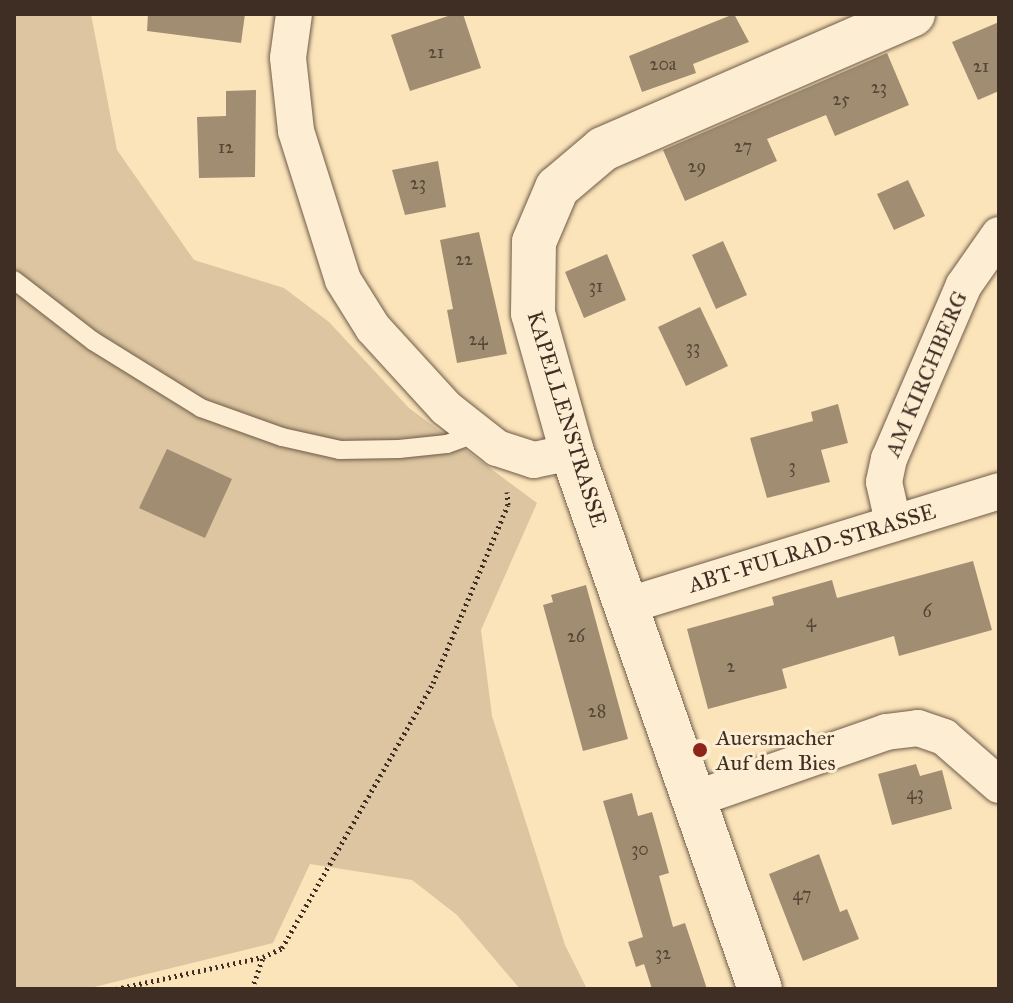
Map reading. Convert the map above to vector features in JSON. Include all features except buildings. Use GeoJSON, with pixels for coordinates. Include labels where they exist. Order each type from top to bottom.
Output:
{"type":"FeatureCollection","features":[{"type":"Feature","properties":{"kind":"street"},"geometry":{"type":"LineString","coordinates":[[294,14],[288,58],[296,131],[343,280],[404,367],[477,433],[523,459],[572,452]]}},
{"type":"Feature","properties":{"kind":"street","name":"KAPELLENSTRASSE"},"geometry":{"type":"LineString","coordinates":[[760,989],[572,452],[533,313],[530,275],[543,212],[557,188],[603,149],[913,14]]}},
{"type":"Feature","properties":{"kind":"street","name":"AM KIRCHBERG"},"geometry":{"type":"LineString","coordinates":[[893,522],[884,482],[889,459],[964,285],[999,235]]}},
{"type":"Feature","properties":{"kind":"street","name":"ABT-FULRAD-STRASSE"},"geometry":{"type":"LineString","coordinates":[[626,606],[999,491]]}},
{"type":"Feature","properties":{"kind":"street"},"geometry":{"type":"LineString","coordinates":[[692,800],[886,732],[918,728],[944,737],[999,785]]}},
{"type":"Feature","properties":{"kind":"lane"},"geometry":{"type":"LineString","coordinates":[[14,280],[93,341],[201,408],[282,437],[340,450],[399,449],[447,444],[477,433]]}},
{"type":"Feature","properties":{"kind":"path"},"geometry":{"type":"LineString","coordinates":[[116,989],[263,957],[282,948],[433,683],[508,505],[507,492]]}},
{"type":"Feature","properties":{"kind":"path"},"geometry":{"type":"LineString","coordinates":[[252,989],[263,957]]}},
{"type":"Feature","properties":{"kind":"shaded area"},"geometry":{"type":"Polygon","coordinates":[[[14,14],[91,14],[117,150],[194,260],[284,288],[329,322],[409,408],[537,503],[481,630],[492,716],[565,945],[587,989],[520,989],[457,915],[412,880],[310,864],[273,943],[86,989],[14,989],[14,14]]]}},
{"type":"Feature","properties":{"kind":"place","name":"Auersmacher Auf dem Bies"},"geometry":{"type":"Point","coordinates":[700,750]}}]}
